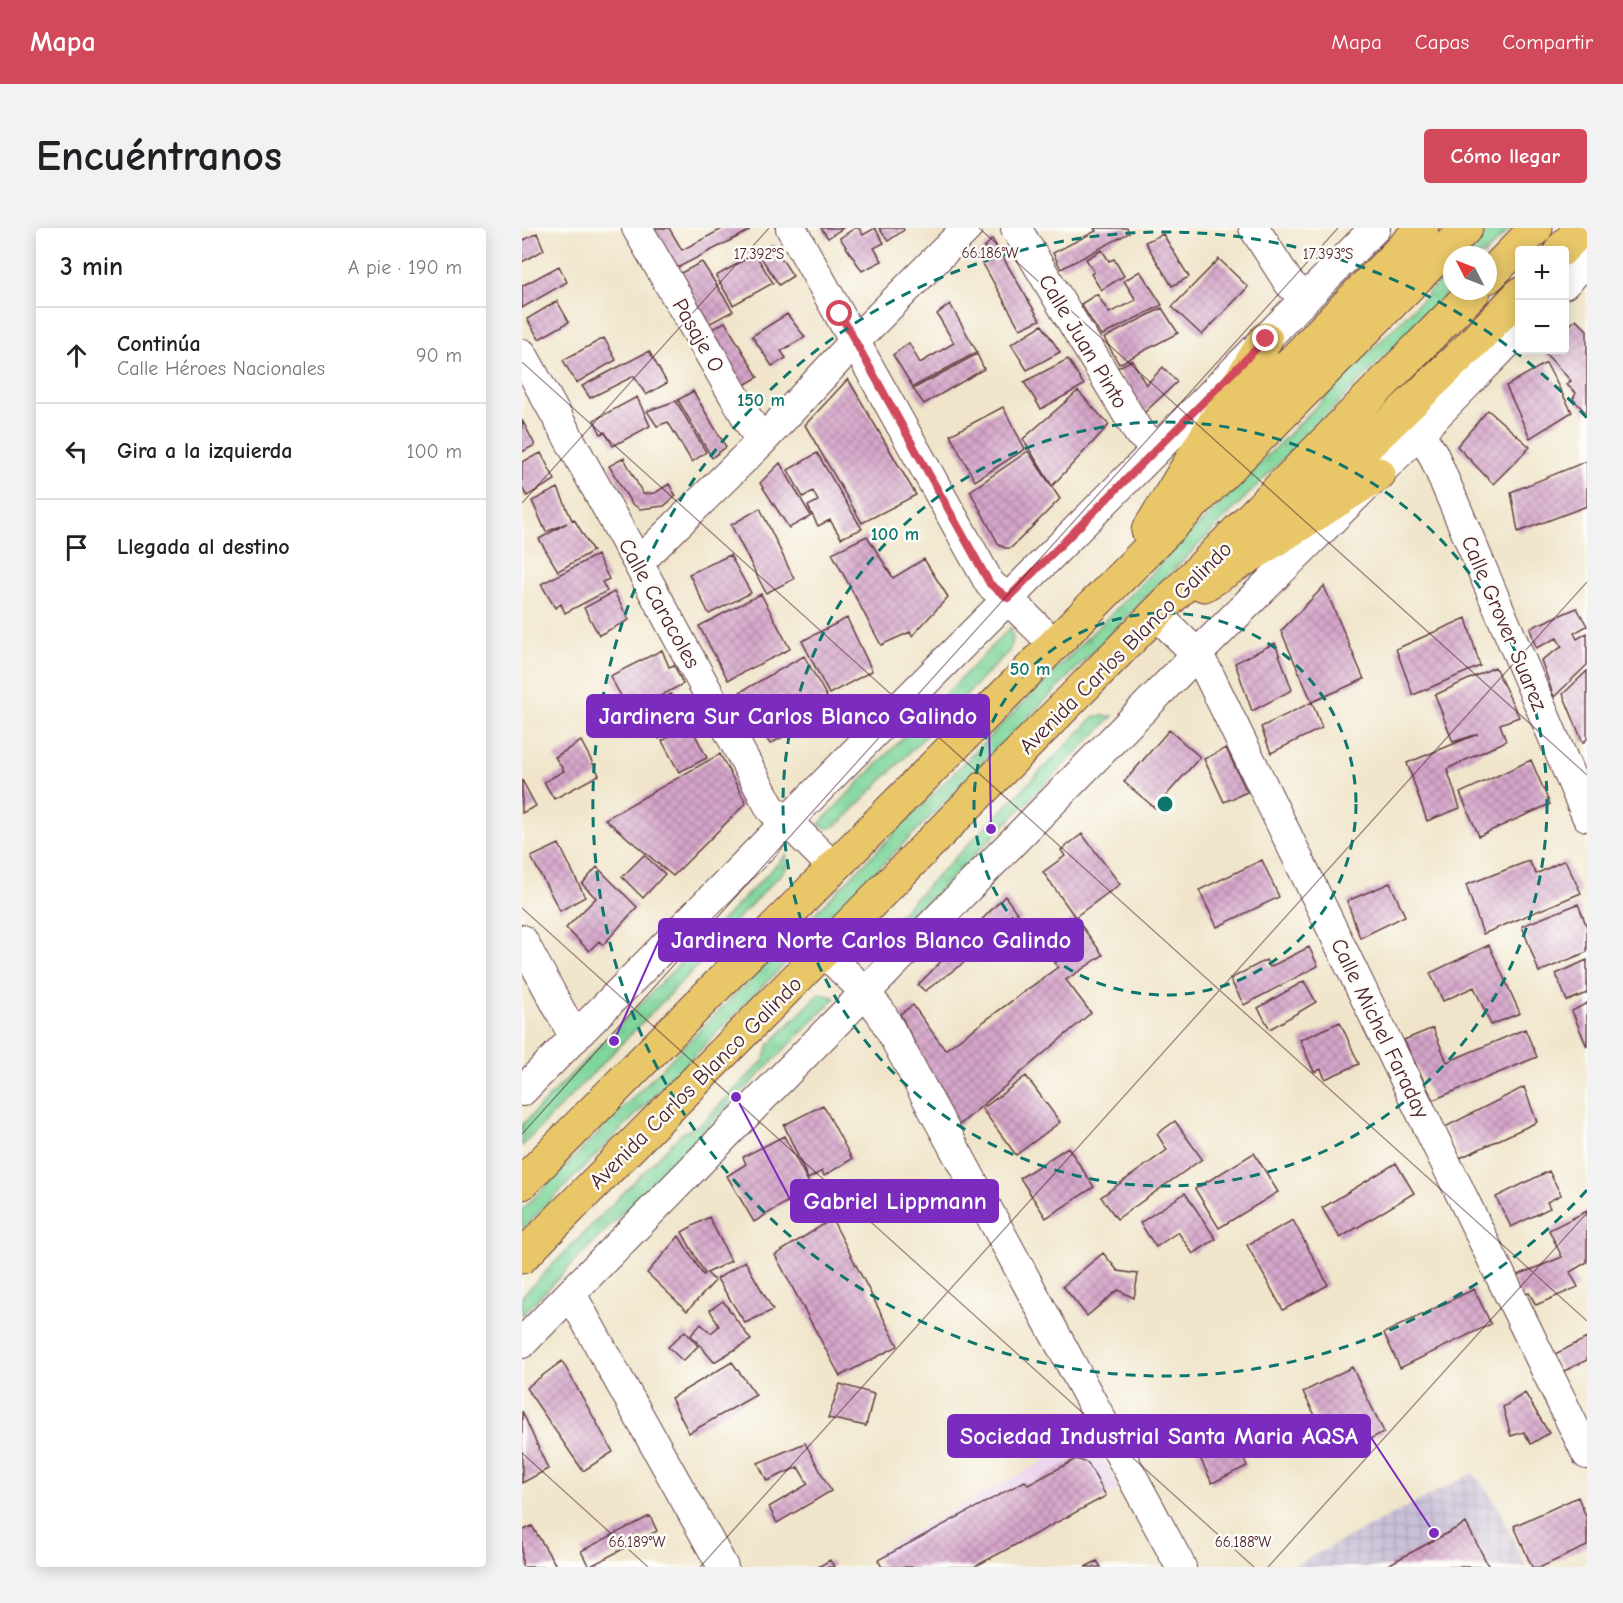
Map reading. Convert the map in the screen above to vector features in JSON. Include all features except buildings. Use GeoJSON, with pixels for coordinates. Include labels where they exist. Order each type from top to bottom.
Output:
{"type":"FeatureCollection","features":[{"type":"Feature","properties":{"kind":"highway"},"geometry":{"type":"LineString","coordinates":[[1119,579],[1282,372],[1422,228]]}},
{"type":"Feature","properties":{"kind":"highway"},"geometry":{"type":"LineString","coordinates":[[522,1183],[1466,228]]}},
{"type":"Feature","properties":{"kind":"highway"},"geometry":{"type":"LineString","coordinates":[[1497,268],[1536,228]]}},
{"type":"Feature","properties":{"kind":"highway"},"geometry":{"type":"LineString","coordinates":[[1565,246],[1582,228]]}},
{"type":"Feature","properties":{"kind":"highway"},"geometry":{"type":"LineString","coordinates":[[1156,615],[1354,458],[1515,299]]}},
{"type":"Feature","properties":{"kind":"highway","name":"Avenida Carlos Blanco Galindo"},"geometry":{"type":"LineString","coordinates":[[522,1257],[1465,300]]}},
{"type":"Feature","properties":{"kind":"highway"},"geometry":{"type":"LineString","coordinates":[[1119,579],[1266,339]]}},
{"type":"Feature","properties":{"kind":"highway"},"geometry":{"type":"LineString","coordinates":[[1156,615],[1378,474]]}},
{"type":"Feature","properties":{"kind":"street","name":"Pasaje O"},"geometry":{"type":"LineString","coordinates":[[637,228],[761,442]]}},
{"type":"Feature","properties":{"kind":"street"},"geometry":{"type":"LineString","coordinates":[[791,228],[999,591],[1054,644]]}},
{"type":"Feature","properties":{"kind":"street"},"geometry":{"type":"LineString","coordinates":[[638,563],[761,442],[855,341],[967,228]]}},
{"type":"Feature","properties":{"kind":"street","name":"Calle Juan Pinto"},"geometry":{"type":"LineString","coordinates":[[1016,228],[1139,434],[1158,448]]}},
{"type":"Feature","properties":{"kind":"street"},"geometry":{"type":"LineString","coordinates":[[1254,228],[1289,283],[1305,298]]}},
{"type":"Feature","properties":{"kind":"street"},"geometry":{"type":"LineString","coordinates":[[522,1091],[787,821],[999,591],[1158,448],[1375,228]]}},
{"type":"Feature","properties":{"kind":"street"},"geometry":{"type":"LineString","coordinates":[[1569,279],[1587,261]]}},
{"type":"Feature","properties":{"kind":"street"},"geometry":{"type":"LineString","coordinates":[[522,1343],[1197,654],[1515,335]]}},
{"type":"Feature","properties":{"kind":"street","name":"Calle Caracoles"},"geometry":{"type":"LineString","coordinates":[[522,354],[771,809],[787,821],[834,868]]}},
{"type":"Feature","properties":{"kind":"street","name":"Calle Grover Suarez"},"geometry":{"type":"LineString","coordinates":[[1419,433],[1433,454],[1587,816]]}},
{"type":"Feature","properties":{"kind":"street","name":"Calle Michel Faraday"},"geometry":{"type":"LineString","coordinates":[[1156,615],[1197,654],[1207,671],[1587,1454]]}},
{"type":"Feature","properties":{"kind":"street"},"geometry":{"type":"LineString","coordinates":[[522,940],[575,1038]]}},
{"type":"Feature","properties":{"kind":"street"},"geometry":{"type":"LineString","coordinates":[[824,952],[865,992],[880,1011],[1181,1567]]}},
{"type":"Feature","properties":{"kind":"street"},"geometry":{"type":"LineString","coordinates":[[571,1294],[723,1567]]}},
{"type":"Feature","properties":{"kind":"shaded area"},"geometry":{"type":"Polygon","coordinates":[[[1091,1436],[1119,1489],[974,1567],[882,1567],[874,1553],[1091,1436]]]}},
{"type":"Feature","properties":{"kind":"shaded area"},"geometry":{"type":"Polygon","coordinates":[[[1473,1473],[1494,1500],[1526,1567],[1291,1567],[1473,1473]]]}},
{"type":"Feature","properties":{"kind":"green space"},"geometry":{"type":"Polygon","coordinates":[[[1492,228],[1511,228],[1493,246],[1474,246],[1492,228]]]}},
{"type":"Feature","properties":{"kind":"green space"},"geometry":{"type":"Polygon","coordinates":[[[1443,278],[1443,297],[522,1230],[522,1210],[1443,278]]]}},
{"type":"Feature","properties":{"kind":"green space"},"geometry":{"type":"Polygon","coordinates":[[[1011,627],[1013,641],[1009,651],[842,821],[830,828],[819,824],[1011,627]]]}},
{"type":"Feature","properties":{"kind":"green space"},"geometry":{"type":"Polygon","coordinates":[[[1095,716],[1113,716],[876,954],[872,942],[1095,716]]]}},
{"type":"Feature","properties":{"kind":"green space"},"geometry":{"type":"Polygon","coordinates":[[[786,855],[788,867],[714,942],[705,958],[522,1146],[522,1125],[786,855]]]}},
{"type":"Feature","properties":{"kind":"green space"},"geometry":{"type":"Polygon","coordinates":[[[820,993],[835,998],[522,1315],[522,1296],[682,1133],[701,1124],[764,1060],[769,1045],[820,993]]]}},
{"type":"Feature","properties":{"kind":"place","name":"Jardinera Sur Carlos Blanco Galindo"},"geometry":{"type":"Point","coordinates":[991,829]}},
{"type":"Feature","properties":{"kind":"place","name":"Jardinera Norte Carlos Blanco Galindo"},"geometry":{"type":"Point","coordinates":[614,1041]}},
{"type":"Feature","properties":{"kind":"place","name":"Gabriel Lippmann"},"geometry":{"type":"Point","coordinates":[736,1097]}},
{"type":"Feature","properties":{"kind":"place","name":"Sociedad Industrial Santa Maria AQSA"},"geometry":{"type":"Point","coordinates":[1434,1533]}},
{"type":"Feature","properties":{"kind":"route"},"geometry":{"type":"LineString","coordinates":[[840,314],[990,584],[1008,598],[1266,339]]}}]}
